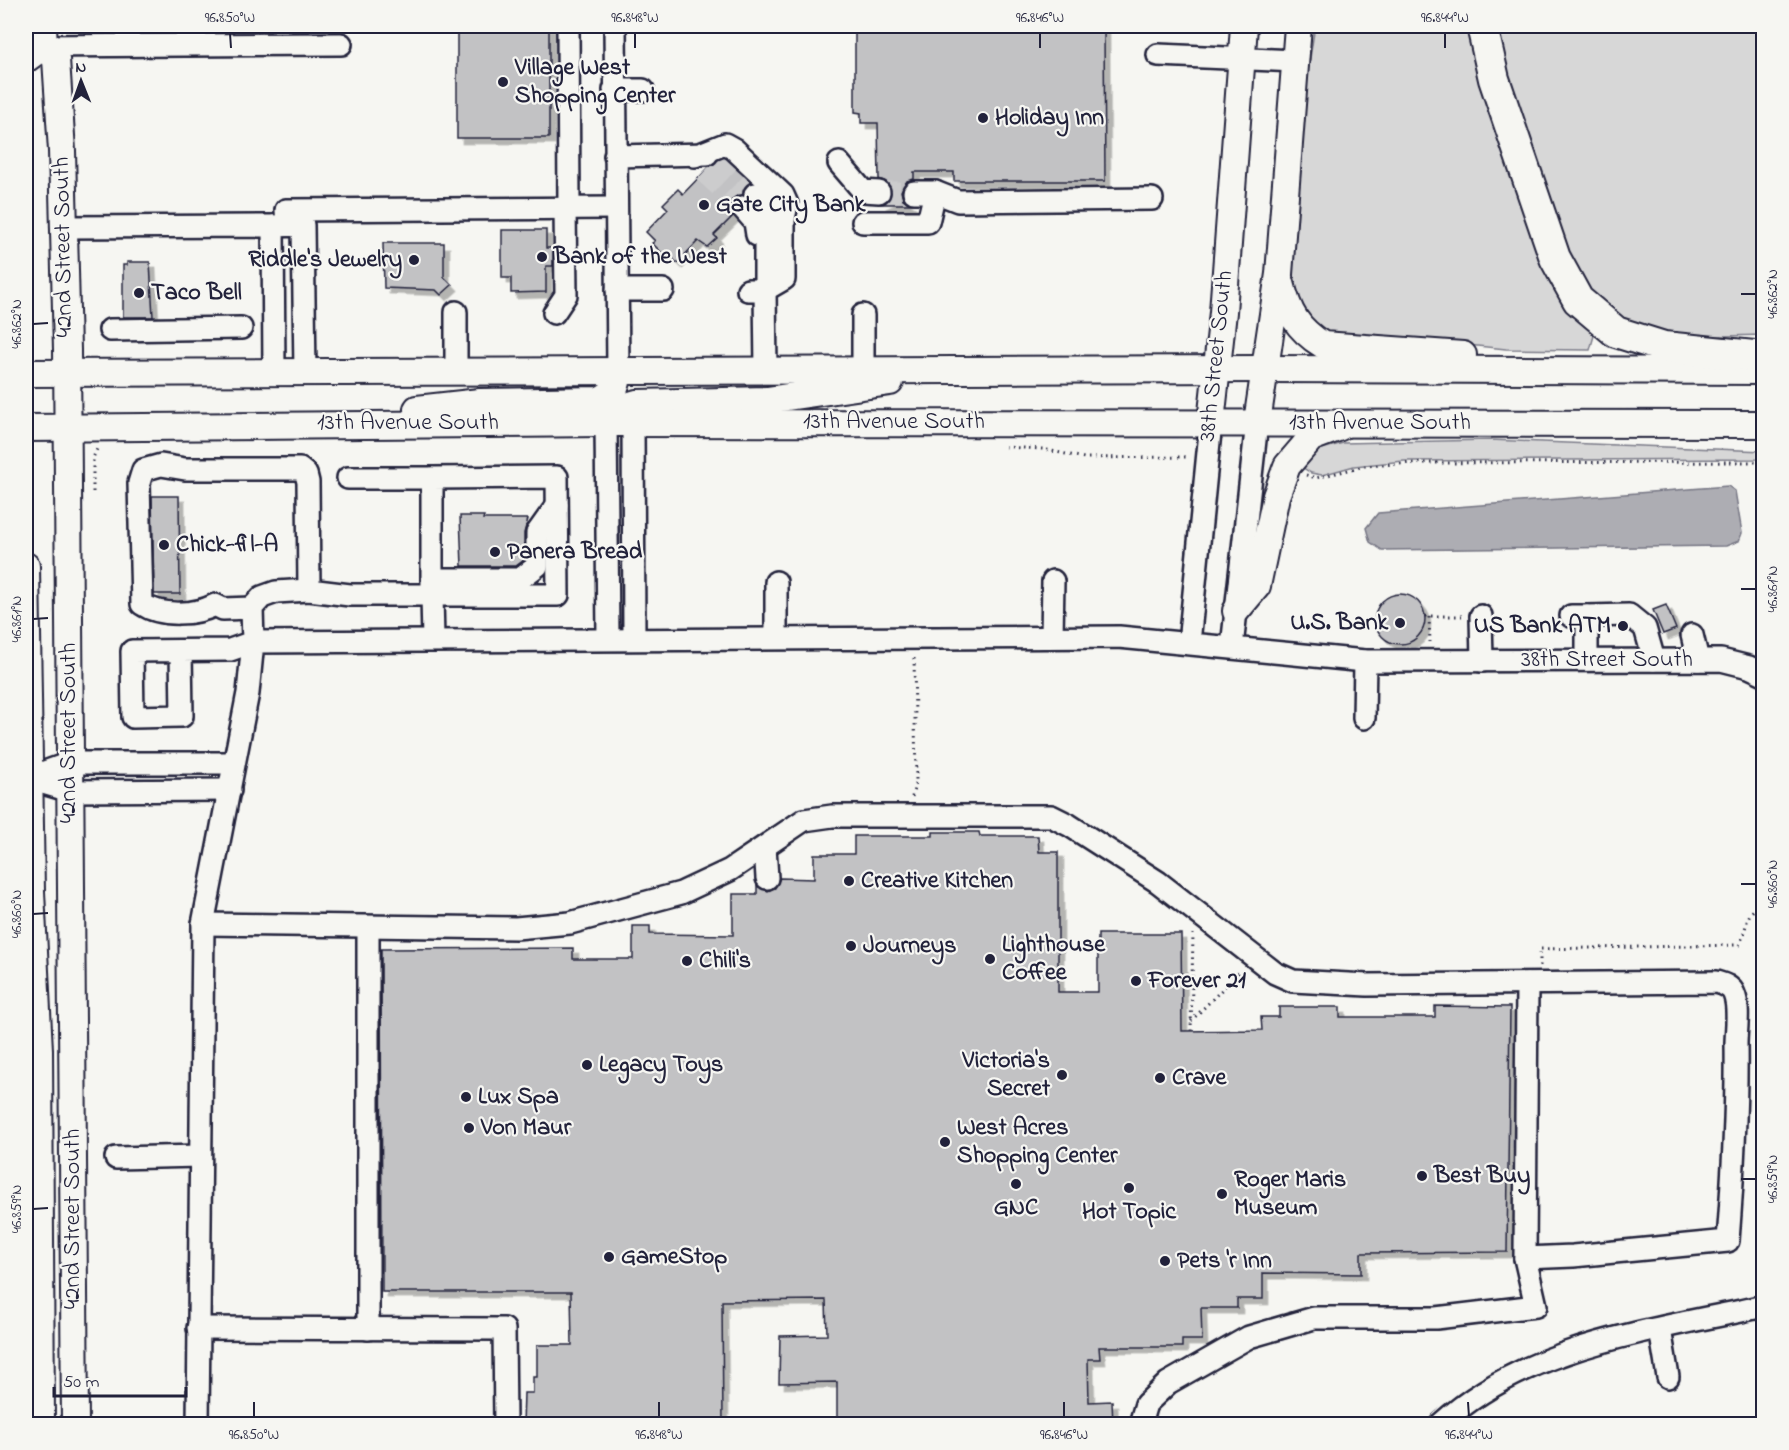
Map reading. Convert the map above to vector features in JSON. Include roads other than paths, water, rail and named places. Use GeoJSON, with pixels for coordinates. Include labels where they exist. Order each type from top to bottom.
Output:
{"type":"FeatureCollection","features":[{"type":"Feature","properties":{"kind":"highway"},"geometry":{"type":"LineString","coordinates":[[1482,26],[1494,79],[1555,258],[1578,300],[1616,332],[1664,347],[1764,357]]}},
{"type":"Feature","properties":{"kind":"main road","name":"38th Street South"},"geometry":{"type":"LineString","coordinates":[[1211,422],[1218,369],[1244,26]]}},
{"type":"Feature","properties":{"kind":"main road","name":"38th Street South"},"geometry":{"type":"LineString","coordinates":[[1257,422],[1279,274],[1298,26]]}},
{"type":"Feature","properties":{"kind":"main road","name":"42nd Street South"},"geometry":{"type":"LineString","coordinates":[[35,44],[56,59],[64,227],[75,1425]]}},
{"type":"Feature","properties":{"kind":"main road"},"geometry":{"type":"LineString","coordinates":[[1279,274],[1287,305],[1294,320],[1306,334],[1323,345],[1470,356],[1582,372]]}},
{"type":"Feature","properties":{"kind":"main road"},"geometry":{"type":"LineString","coordinates":[[26,373],[1218,369],[1764,371]]}},
{"type":"Feature","properties":{"kind":"main road"},"geometry":{"type":"LineString","coordinates":[[606,423],[624,407],[637,403],[767,400],[968,370]]}},
{"type":"Feature","properties":{"kind":"main road"},"geometry":{"type":"LineString","coordinates":[[335,423],[393,412],[480,402],[599,400],[612,394],[618,386],[618,371]]}},
{"type":"Feature","properties":{"kind":"main road","name":"13th Avenue South"},"geometry":{"type":"LineString","coordinates":[[26,428],[335,423],[1764,424]]}},
{"type":"Feature","properties":{"kind":"main road"},"geometry":{"type":"LineString","coordinates":[[1236,611],[1257,586],[1276,496],[1287,466],[1296,452],[1311,438],[1327,430],[1364,423]]}},
{"type":"Feature","properties":{"kind":"main road","name":"42nd Street South"},"geometry":{"type":"LineString","coordinates":[[26,566],[33,1284],[34,1337],[41,1425]]}},
{"type":"Feature","properties":{"kind":"street"},"geometry":{"type":"LineString","coordinates":[[554,313],[566,295],[568,26]]}},
{"type":"Feature","properties":{"kind":"street"},"geometry":{"type":"LineString","coordinates":[[615,26],[618,371]]}},
{"type":"Feature","properties":{"kind":"street"},"geometry":{"type":"LineString","coordinates":[[35,44],[341,44]]}},
{"type":"Feature","properties":{"kind":"street"},"geometry":{"type":"LineString","coordinates":[[1158,55],[1294,61]]}},
{"type":"Feature","properties":{"kind":"street"},"geometry":{"type":"LineString","coordinates":[[614,90],[643,90]]}},
{"type":"Feature","properties":{"kind":"street"},"geometry":{"type":"LineString","coordinates":[[615,156],[710,161],[725,144],[734,149],[783,195],[787,204],[784,219],[784,279],[757,290]]}},
{"type":"Feature","properties":{"kind":"street"},"geometry":{"type":"LineString","coordinates":[[839,164],[863,191],[879,192]]}},
{"type":"Feature","properties":{"kind":"street"},"geometry":{"type":"LineString","coordinates":[[863,222],[928,222],[925,192],[958,201],[1152,199]]}},
{"type":"Feature","properties":{"kind":"street"},"geometry":{"type":"LineString","coordinates":[[766,370],[757,290],[752,197],[775,201],[784,219]]}},
{"type":"Feature","properties":{"kind":"street"},"geometry":{"type":"LineString","coordinates":[[274,372],[280,225],[286,210],[615,208]]}},
{"type":"Feature","properties":{"kind":"street"},"geometry":{"type":"LineString","coordinates":[[64,227],[303,225],[305,373]]}},
{"type":"Feature","properties":{"kind":"street"},"geometry":{"type":"LineString","coordinates":[[617,290],[663,290]]}},
{"type":"Feature","properties":{"kind":"street"},"geometry":{"type":"LineString","coordinates":[[456,312],[456,372]]}},
{"type":"Feature","properties":{"kind":"street"},"geometry":{"type":"LineString","coordinates":[[863,315],[863,370]]}},
{"type":"Feature","properties":{"kind":"street"},"geometry":{"type":"LineString","coordinates":[[110,330],[241,328]]}},
{"type":"Feature","properties":{"kind":"street","name":"38th Street South"},"geometry":{"type":"LineString","coordinates":[[1211,422],[1189,643],[1365,661],[1721,660],[1749,667],[1764,674]]}},
{"type":"Feature","properties":{"kind":"street","name":"38th Street South"},"geometry":{"type":"LineString","coordinates":[[1232,647],[1257,422]]}},
{"type":"Feature","properties":{"kind":"street"},"geometry":{"type":"LineString","coordinates":[[606,423],[608,639]]}},
{"type":"Feature","properties":{"kind":"street"},"geometry":{"type":"LineString","coordinates":[[633,423],[634,639]]}},
{"type":"Feature","properties":{"kind":"street"},"geometry":{"type":"LineString","coordinates":[[252,608],[223,609],[215,604],[203,611],[183,612],[149,609],[142,604],[139,483],[143,470],[161,465],[185,469],[300,469],[306,474],[308,482],[309,590]]}},
{"type":"Feature","properties":{"kind":"street"},"geometry":{"type":"LineString","coordinates":[[348,478],[557,477],[558,595],[432,587]]}},
{"type":"Feature","properties":{"kind":"street"},"geometry":{"type":"LineString","coordinates":[[432,478],[433,640]]}},
{"type":"Feature","properties":{"kind":"street"},"geometry":{"type":"LineString","coordinates":[[198,1425],[202,924],[248,693],[253,642],[252,608],[262,597],[276,592],[309,590],[350,595],[520,579],[537,566],[537,533],[557,505]]}},
{"type":"Feature","properties":{"kind":"street"},"geometry":{"type":"LineString","coordinates":[[1052,636],[1053,581]]}},
{"type":"Feature","properties":{"kind":"street"},"geometry":{"type":"LineString","coordinates":[[776,582],[776,637]]}},
{"type":"Feature","properties":{"kind":"street"},"geometry":{"type":"LineString","coordinates":[[1587,660],[1579,616],[1629,615],[1645,628],[1654,660]]}},
{"type":"Feature","properties":{"kind":"street"},"geometry":{"type":"LineString","coordinates":[[1482,616],[1482,661]]}},
{"type":"Feature","properties":{"kind":"street"},"geometry":{"type":"LineString","coordinates":[[1692,634],[1698,660]]}},
{"type":"Feature","properties":{"kind":"street"},"geometry":{"type":"LineString","coordinates":[[181,651],[230,650],[253,642],[776,637],[1052,636],[1119,637],[1189,643]]}},
{"type":"Feature","properties":{"kind":"street"},"geometry":{"type":"LineString","coordinates":[[1364,718],[1365,661]]}},
{"type":"Feature","properties":{"kind":"street"},"geometry":{"type":"LineString","coordinates":[[27,778],[70,763],[234,763]]}},
{"type":"Feature","properties":{"kind":"street"},"geometry":{"type":"LineString","coordinates":[[27,778],[70,791],[230,790]]}},
{"type":"Feature","properties":{"kind":"street"},"geometry":{"type":"LineString","coordinates":[[202,924],[516,928],[570,923],[681,893],[730,870],[804,820],[825,816],[1051,816],[1158,882],[1275,974],[1293,981],[1367,985],[1716,982],[1727,986],[1734,993],[1736,1006],[1736,1129],[1728,1241],[1573,1256],[1526,1258]]}},
{"type":"Feature","properties":{"kind":"street"},"geometry":{"type":"LineString","coordinates":[[765,847],[767,878]]}},
{"type":"Feature","properties":{"kind":"street"},"geometry":{"type":"LineString","coordinates":[[368,927],[368,1329]]}},
{"type":"Feature","properties":{"kind":"street"},"geometry":{"type":"LineString","coordinates":[[1140,1425],[1146,1404],[1168,1383],[1249,1337],[1314,1318],[1436,1318],[1536,1306],[1526,1258],[1534,984]]}},
{"type":"Feature","properties":{"kind":"street"},"geometry":{"type":"LineString","coordinates":[[116,1158],[201,1156]]}},
{"type":"Feature","properties":{"kind":"street"},"geometry":{"type":"LineString","coordinates":[[1441,1425],[1460,1406],[1516,1372],[1590,1344],[1764,1306]]}},
{"type":"Feature","properties":{"kind":"street"},"geometry":{"type":"LineString","coordinates":[[198,1328],[504,1329],[505,1425]]}},
{"type":"Feature","properties":{"kind":"street"},"geometry":{"type":"LineString","coordinates":[[1660,1329],[1668,1377]]}},
{"type":"Feature","properties":{"kind":"tunnel"},"geometry":{"type":"LineString","coordinates":[[717,159],[755,194]]}},
{"type":"Feature","properties":{"kind":"tunnel"},"geometry":{"type":"LineString","coordinates":[[704,172],[742,207]]}},
{"type":"Feature","properties":{"kind":"tunnel"},"geometry":{"type":"LineString","coordinates":[[879,192],[914,192]]}},
{"type":"Feature","properties":{"kind":"place","name":"Village West Shopping Center"},"geometry":{"type":"Point","coordinates":[503,82]}},
{"type":"Feature","properties":{"kind":"place","name":"Holiday Inn"},"geometry":{"type":"Point","coordinates":[983,118]}},
{"type":"Feature","properties":{"kind":"place","name":"Gate City Bank"},"geometry":{"type":"Point","coordinates":[704,205]}},
{"type":"Feature","properties":{"kind":"place","name":"Bank of the West"},"geometry":{"type":"Point","coordinates":[542,257]}},
{"type":"Feature","properties":{"kind":"place","name":"Riddle's Jewelry"},"geometry":{"type":"Point","coordinates":[414,260]}},
{"type":"Feature","properties":{"kind":"place","name":"Taco Bell"},"geometry":{"type":"Point","coordinates":[139,293]}},
{"type":"Feature","properties":{"kind":"place","name":"Chick-fil-A"},"geometry":{"type":"Point","coordinates":[164,545]}},
{"type":"Feature","properties":{"kind":"place","name":"Panera Bread"},"geometry":{"type":"Point","coordinates":[495,552]}},
{"type":"Feature","properties":{"kind":"place","name":"U.S. Bank"},"geometry":{"type":"Point","coordinates":[1400,623]}},
{"type":"Feature","properties":{"kind":"place","name":"US Bank ATM"},"geometry":{"type":"Point","coordinates":[1623,626]}},
{"type":"Feature","properties":{"kind":"place","name":"Creative Kitchen"},"geometry":{"type":"Point","coordinates":[849,881]}},
{"type":"Feature","properties":{"kind":"place","name":"Journeys"},"geometry":{"type":"Point","coordinates":[851,946]}},
{"type":"Feature","properties":{"kind":"place","name":"Lighthouse Coffee"},"geometry":{"type":"Point","coordinates":[990,959]}},
{"type":"Feature","properties":{"kind":"place","name":"Chili's"},"geometry":{"type":"Point","coordinates":[687,961]}},
{"type":"Feature","properties":{"kind":"place","name":"Forever 21"},"geometry":{"type":"Point","coordinates":[1136,981]}},
{"type":"Feature","properties":{"kind":"place","name":"Legacy Toys"},"geometry":{"type":"Point","coordinates":[587,1065]}},
{"type":"Feature","properties":{"kind":"place","name":"Victoria's Secret"},"geometry":{"type":"Point","coordinates":[1062,1075]}},
{"type":"Feature","properties":{"kind":"place","name":"Crave"},"geometry":{"type":"Point","coordinates":[1160,1078]}},
{"type":"Feature","properties":{"kind":"place","name":"Lux Spa"},"geometry":{"type":"Point","coordinates":[466,1097]}},
{"type":"Feature","properties":{"kind":"place","name":"Von Maur"},"geometry":{"type":"Point","coordinates":[469,1128]}},
{"type":"Feature","properties":{"kind":"place","name":"West Acres Shopping Center"},"geometry":{"type":"Point","coordinates":[945,1142]}},
{"type":"Feature","properties":{"kind":"place","name":"Best Buy"},"geometry":{"type":"Point","coordinates":[1422,1176]}},
{"type":"Feature","properties":{"kind":"place","name":"GNC"},"geometry":{"type":"Point","coordinates":[1016,1184]}},
{"type":"Feature","properties":{"kind":"place","name":"Hot Topic"},"geometry":{"type":"Point","coordinates":[1129,1188]}},
{"type":"Feature","properties":{"kind":"place","name":"Roger Maris Museum"},"geometry":{"type":"Point","coordinates":[1222,1194]}},
{"type":"Feature","properties":{"kind":"place","name":"GameStop"},"geometry":{"type":"Point","coordinates":[609,1257]}},
{"type":"Feature","properties":{"kind":"place","name":"Pets 'r Inn"},"geometry":{"type":"Point","coordinates":[1165,1261]}}]}
